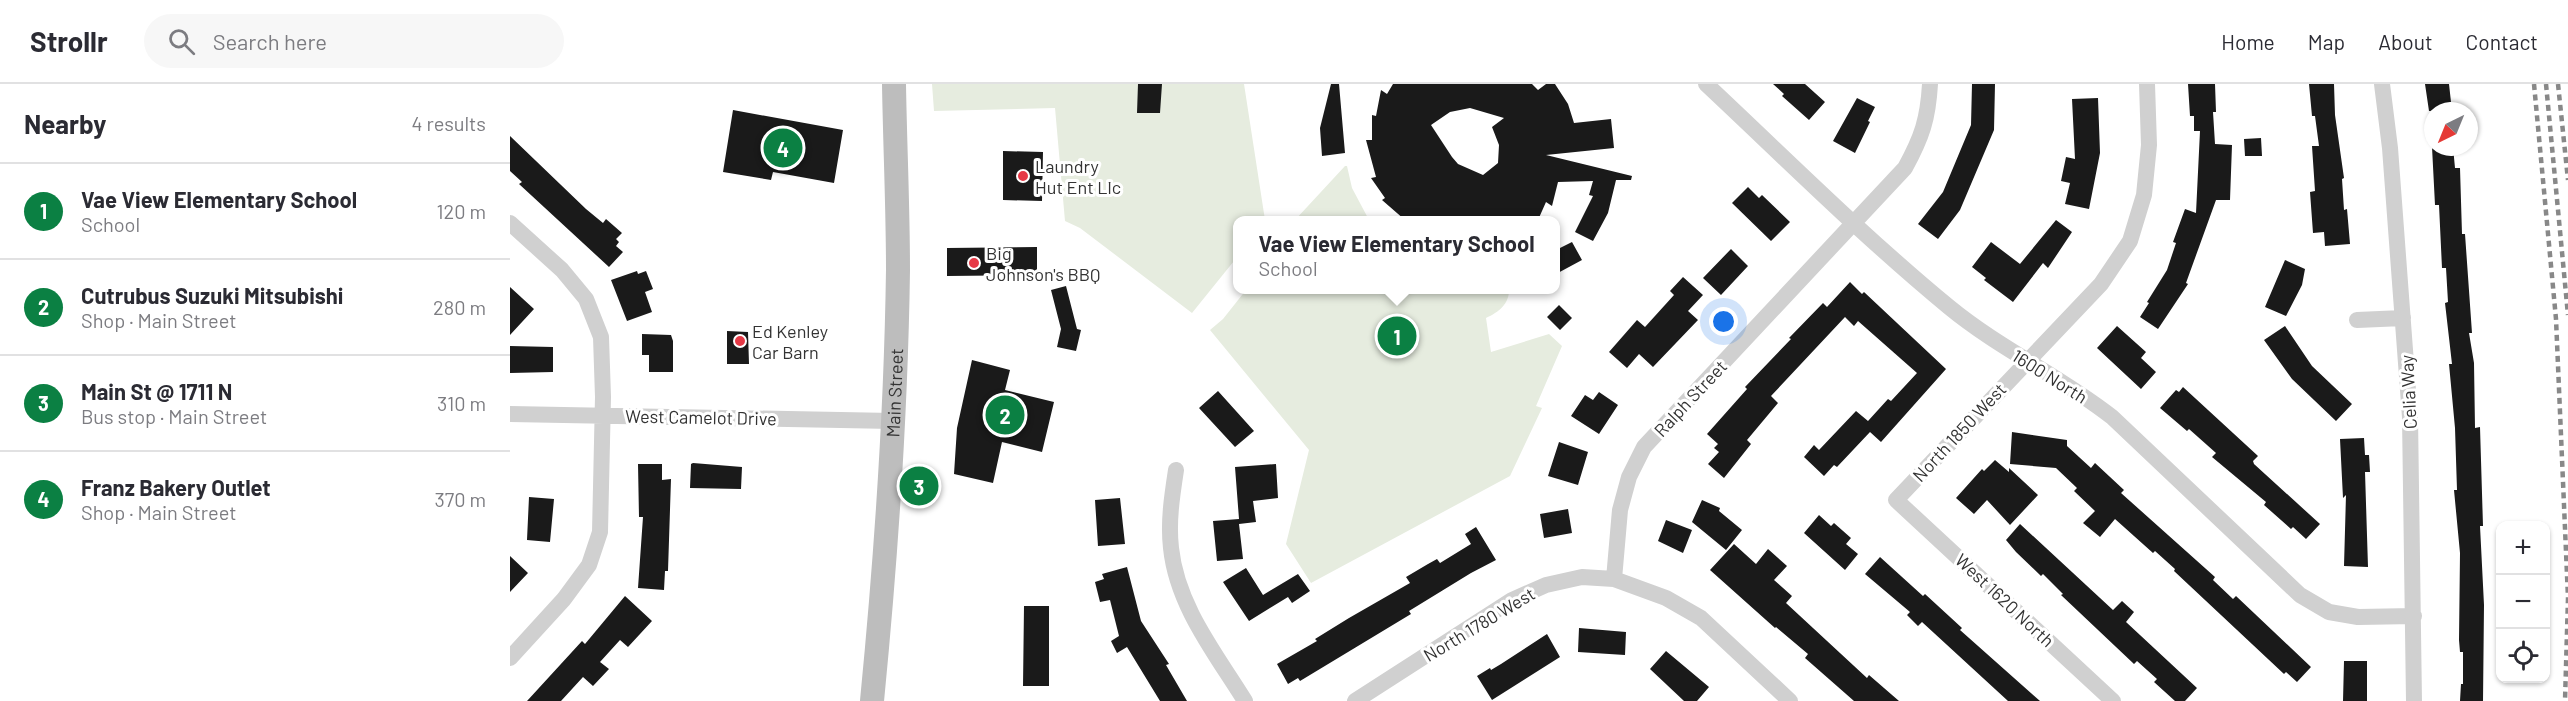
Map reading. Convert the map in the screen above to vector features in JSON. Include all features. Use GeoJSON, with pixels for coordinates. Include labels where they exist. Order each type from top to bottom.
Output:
{"type":"FeatureCollection","features":[{"type":"Feature","properties":{"kind":"main road","name":"Main Street"},"geometry":{"type":"LineString","coordinates":[[872,701],[893,420],[898,269],[894,84]]}},
{"type":"Feature","properties":{"kind":"street","name":"1600 North"},"geometry":{"type":"LineString","coordinates":[[1706,84],[1854,222],[1950,307],[2009,351],[2083,395],[2112,417],[2300,595],[2329,612],[2358,617],[2414,616]]}},
{"type":"Feature","properties":{"kind":"street","name":"Ralph Street"},"geometry":{"type":"LineString","coordinates":[[1614,579],[1620,510],[1629,477],[1644,447],[1905,168],[1918,143],[1928,113],[1930,84]]}},
{"type":"Feature","properties":{"kind":"street","name":"North 1850 West"},"geometry":{"type":"LineString","coordinates":[[1896,500],[2101,284],[2130,241],[2144,195],[2149,145],[2147,84]]}},
{"type":"Feature","properties":{"kind":"street","name":"Celia Way"},"geometry":{"type":"LineString","coordinates":[[2382,84],[2390,148],[2410,417],[2414,701]]}},
{"type":"Feature","properties":{"kind":"street"},"geometry":{"type":"LineString","coordinates":[[510,223],[562,270],[586,299],[601,337],[603,415],[600,532],[589,565],[564,599],[510,658]]}},
{"type":"Feature","properties":{"kind":"street"},"geometry":{"type":"LineString","coordinates":[[2356,320],[2403,318]]}},
{"type":"Feature","properties":{"kind":"street","name":"West Camelot Drive"},"geometry":{"type":"LineString","coordinates":[[510,414],[893,420]]}},
{"type":"Feature","properties":{"kind":"street"},"geometry":{"type":"LineString","coordinates":[[1176,470],[1170,510],[1171,549],[1178,583],[1191,614],[1245,701]]}},
{"type":"Feature","properties":{"kind":"street","name":"West 1620 North"},"geometry":{"type":"LineString","coordinates":[[1896,500],[2113,701]]}},
{"type":"Feature","properties":{"kind":"street","name":"North 1780 West"},"geometry":{"type":"LineString","coordinates":[[1355,701],[1512,600],[1546,585],[1582,577],[1614,579],[1666,598],[1701,618],[1783,699]]}},
{"type":"Feature","properties":{"kind":"shaded area"},"geometry":{"type":"Polygon","coordinates":[[[932,84],[1244,84],[1264,216],[1233,216],[1233,262],[1192,313],[1080,228],[1065,221],[1055,108],[934,111],[932,84]]]}},
{"type":"Feature","properties":{"kind":"shaded area"},"geometry":{"type":"Polygon","coordinates":[[[1347,166],[1352,188],[1367,216],[1299,216],[1347,166]]]}},
{"type":"Feature","properties":{"kind":"shaded area"},"geometry":{"type":"Polygon","coordinates":[[[1243,294],[1509,294],[1502,307],[1486,318],[1491,352],[1549,334],[1562,346],[1536,406],[1542,408],[1510,476],[1311,583],[1286,544],[1309,450],[1210,330],[1223,319],[1243,294]]]}},
{"type":"Feature","properties":{"kind":"building"},"geometry":{"type":"Polygon","coordinates":[[[1138,84],[1162,84],[1160,113],[1137,113],[1138,84]]]}},
{"type":"Feature","properties":{"kind":"building"},"geometry":{"type":"Polygon","coordinates":[[[1331,84],[1339,84],[1345,153],[1322,156],[1320,128],[1331,84]]]}},
{"type":"Feature","properties":{"kind":"building"},"geometry":{"type":"Polygon","coordinates":[[[1393,84],[1532,84],[1538,90],[1546,84],[1555,84],[1568,104],[1574,123],[1611,119],[1614,148],[1546,155],[1632,176],[1631,180],[1616,180],[1608,213],[1593,241],[1575,232],[1593,196],[1589,195],[1593,181],[1558,182],[1552,206],[1546,202],[1540,216],[1400,216],[1382,200],[1385,198],[1371,178],[1376,177],[1366,140],[1372,140],[1372,115],[1376,116],[1381,90],[1387,94],[1393,84]],[[1470,108],[1450,112],[1431,125],[1458,164],[1483,175],[1498,163],[1499,145],[1492,127],[1504,118],[1470,108]]]}},
{"type":"Feature","properties":{"kind":"building"},"geometry":{"type":"Polygon","coordinates":[[[1773,84],[1805,84],[1825,102],[1809,120],[1782,96],[1784,94],[1773,84]]]}},
{"type":"Feature","properties":{"kind":"building"},"geometry":{"type":"Polygon","coordinates":[[[1972,84],[1995,84],[1994,130],[1960,210],[1938,239],[1918,224],[1943,192],[1971,125],[1972,84]]]}},
{"type":"Feature","properties":{"kind":"building"},"geometry":{"type":"Polygon","coordinates":[[[2188,84],[2215,84],[2216,112],[2213,112],[2215,144],[2232,145],[2230,200],[2216,200],[2186,283],[2188,284],[2158,329],[2140,317],[2167,270],[2176,243],[2173,242],[2185,209],[2196,213],[2200,131],[2194,131],[2194,116],[2190,116],[2188,84]]]}},
{"type":"Feature","properties":{"kind":"building"},"geometry":{"type":"Polygon","coordinates":[[[2309,84],[2334,84],[2335,115],[2344,178],[2342,179],[2344,210],[2347,209],[2350,244],[2325,246],[2324,232],[2313,233],[2310,192],[2315,191],[2312,146],[2319,146],[2315,116],[2312,116],[2309,84]]]}},
{"type":"Feature","properties":{"kind":"building"},"geometry":{"type":"Polygon","coordinates":[[[2425,84],[2449,84],[2451,102],[2428,102],[2425,84]]]}},
{"type":"Feature","properties":{"kind":"building"},"geometry":{"type":"Polygon","coordinates":[[[1857,98],[1875,107],[1855,153],[1833,141],[1857,98]]]}},
{"type":"Feature","properties":{"kind":"building"},"geometry":{"type":"Polygon","coordinates":[[[2098,98],[2100,153],[2089,209],[2065,204],[2070,183],[2061,181],[2066,157],[2075,159],[2072,99],[2098,98]]]}},
{"type":"Feature","properties":{"kind":"building"},"geometry":{"type":"Polygon","coordinates":[[[733,110],[843,130],[834,183],[773,172],[771,180],[723,172],[733,110]]]}},
{"type":"Feature","properties":{"kind":"building"},"geometry":{"type":"Polygon","coordinates":[[[510,136],[586,209],[603,223],[606,219],[622,233],[616,239],[619,242],[616,246],[623,252],[609,267],[519,184],[522,182],[510,171],[510,136]]]}},
{"type":"Feature","properties":{"kind":"building"},"geometry":{"type":"Polygon","coordinates":[[[2261,138],[2262,156],[2245,156],[2244,139],[2261,138]]]}},
{"type":"Feature","properties":{"kind":"building","name":"Laundry Hut Ent Llc"},"geometry":{"type":"Polygon","coordinates":[[[1003,151],[1043,152],[1042,201],[1003,200],[1003,151]]]}},
{"type":"Feature","properties":{"kind":"building"},"geometry":{"type":"Polygon","coordinates":[[[2432,156],[2454,156],[2455,168],[2460,168],[2462,234],[2465,234],[2472,333],[2469,333],[2474,363],[2475,428],[2480,427],[2483,526],[2480,526],[2484,605],[2483,701],[2460,701],[2461,684],[2463,684],[2463,652],[2460,652],[2459,640],[2460,553],[2454,490],[2457,490],[2455,428],[2449,364],[2452,364],[2445,303],[2448,302],[2446,268],[2442,268],[2439,205],[2435,205],[2432,156]]]}},
{"type":"Feature","properties":{"kind":"building"},"geometry":{"type":"Polygon","coordinates":[[[1748,187],[1759,198],[1762,195],[1790,222],[1771,241],[1732,203],[1748,187]]]}},
{"type":"Feature","properties":{"kind":"building"},"geometry":{"type":"Polygon","coordinates":[[[2056,220],[2072,232],[2048,268],[2043,263],[2013,302],[1984,280],[1986,278],[1972,267],[1991,242],[2020,264],[2056,220]]]}},
{"type":"Feature","properties":{"kind":"building"},"geometry":{"type":"Polygon","coordinates":[[[1572,242],[1582,260],[1560,272],[1560,248],[1572,242]]]}},
{"type":"Feature","properties":{"kind":"building"},"geometry":{"type":"Polygon","coordinates":[[[1037,247],[1037,275],[947,276],[947,248],[1037,247]]]}},
{"type":"Feature","properties":{"kind":"building"},"geometry":{"type":"Polygon","coordinates":[[[1731,249],[1748,266],[1721,295],[1703,278],[1731,249]]]}},
{"type":"Feature","properties":{"kind":"building"},"geometry":{"type":"Polygon","coordinates":[[[2285,260],[2305,269],[2302,285],[2286,316],[2265,307],[2285,260]]]}},
{"type":"Feature","properties":{"kind":"building"},"geometry":{"type":"Polygon","coordinates":[[[637,271],[638,274],[646,271],[653,289],[645,292],[652,312],[627,321],[611,280],[637,271]]]}},
{"type":"Feature","properties":{"kind":"building"},"geometry":{"type":"Polygon","coordinates":[[[1683,277],[1703,295],[1688,311],[1698,320],[1653,367],[1639,354],[1627,368],[1609,352],[1637,320],[1645,327],[1674,295],[1670,291],[1683,277]]]}},
{"type":"Feature","properties":{"kind":"building"},"geometry":{"type":"Polygon","coordinates":[[[1850,282],[1862,294],[1864,292],[1946,369],[1881,442],[1870,432],[1837,467],[1834,465],[1824,476],[1804,457],[1814,445],[1819,450],[1856,411],[1868,421],[1888,399],[1891,401],[1917,373],[1858,321],[1854,326],[1845,317],[1771,396],[1778,403],[1747,440],[1751,444],[1724,478],[1708,464],[1719,452],[1714,448],[1718,444],[1707,434],[1747,389],[1745,387],[1791,339],[1789,338],[1823,303],[1827,307],[1850,282]]]}},
{"type":"Feature","properties":{"kind":"building"},"geometry":{"type":"Polygon","coordinates":[[[1066,286],[1077,329],[1081,330],[1076,351],[1057,347],[1061,329],[1051,290],[1066,286]]]}},
{"type":"Feature","properties":{"kind":"building"},"geometry":{"type":"Polygon","coordinates":[[[510,287],[534,309],[510,335],[510,287]]]}},
{"type":"Feature","properties":{"kind":"building"},"geometry":{"type":"Polygon","coordinates":[[[1559,305],[1572,318],[1560,330],[1547,317],[1559,305]]]}},
{"type":"Feature","properties":{"kind":"building"},"geometry":{"type":"Polygon","coordinates":[[[2117,326],[2146,352],[2141,358],[2156,372],[2141,389],[2097,348],[2117,326]]]}},
{"type":"Feature","properties":{"kind":"building"},"geometry":{"type":"Polygon","coordinates":[[[2285,326],[2312,366],[2352,404],[2336,421],[2292,379],[2264,340],[2285,326]]]}},
{"type":"Feature","properties":{"kind":"building","name":"Ed Kenley Car Barn"},"geometry":{"type":"Polygon","coordinates":[[[727,331],[748,332],[749,364],[727,364],[727,331]]]}},
{"type":"Feature","properties":{"kind":"building"},"geometry":{"type":"Polygon","coordinates":[[[642,334],[671,335],[673,372],[649,372],[649,355],[642,355],[642,334]]]}},
{"type":"Feature","properties":{"kind":"building"},"geometry":{"type":"Polygon","coordinates":[[[510,346],[553,347],[553,372],[510,373],[510,346]]]}},
{"type":"Feature","properties":{"kind":"building"},"geometry":{"type":"Polygon","coordinates":[[[972,360],[1010,370],[1005,390],[1054,402],[1042,452],[1002,442],[993,483],[954,474],[957,428],[972,360]]]}},
{"type":"Feature","properties":{"kind":"building"},"geometry":{"type":"Polygon","coordinates":[[[2183,387],[2258,456],[2253,461],[2254,464],[2320,524],[2306,539],[2293,527],[2291,529],[2264,505],[2266,502],[2212,457],[2216,453],[2160,408],[2176,390],[2179,392],[2183,387]]]}},
{"type":"Feature","properties":{"kind":"building"},"geometry":{"type":"Polygon","coordinates":[[[1218,391],[1254,431],[1235,447],[1199,408],[1218,391]]]}},
{"type":"Feature","properties":{"kind":"building"},"geometry":{"type":"Polygon","coordinates":[[[1599,392],[1618,405],[1599,434],[1571,416],[1585,395],[1593,400],[1599,392]]]}},
{"type":"Feature","properties":{"kind":"building"},"geometry":{"type":"Polygon","coordinates":[[[2012,432],[2067,440],[2067,446],[2091,468],[2095,463],[2124,490],[2121,493],[2215,577],[2213,580],[2233,599],[2236,596],[2311,667],[2297,682],[2286,672],[2284,674],[2174,571],[2175,569],[2115,519],[2100,537],[2083,523],[2095,511],[2074,491],[2077,488],[2056,468],[2010,464],[2012,432]]]}},
{"type":"Feature","properties":{"kind":"building"},"geometry":{"type":"Polygon","coordinates":[[[2364,438],[2365,455],[2369,455],[2370,472],[2365,472],[2368,567],[2344,566],[2346,495],[2343,498],[2340,439],[2364,438]]]}},
{"type":"Feature","properties":{"kind":"building"},"geometry":{"type":"Polygon","coordinates":[[[1559,442],[1588,452],[1578,485],[1548,476],[1559,442]]]}},
{"type":"Feature","properties":{"kind":"building"},"geometry":{"type":"Polygon","coordinates":[[[1995,460],[2009,472],[2009,468],[2038,495],[2010,525],[1987,500],[1974,514],[1956,498],[1982,469],[1984,471],[1995,460]]]}},
{"type":"Feature","properties":{"kind":"building"},"geometry":{"type":"Polygon","coordinates":[[[638,464],[662,464],[662,480],[671,479],[668,571],[665,571],[664,590],[638,588],[643,517],[639,517],[638,464]]]}},
{"type":"Feature","properties":{"kind":"building"},"geometry":{"type":"Polygon","coordinates":[[[691,464],[742,467],[741,489],[690,488],[691,464]]]}},
{"type":"Feature","properties":{"kind":"building"},"geometry":{"type":"Polygon","coordinates":[[[1276,464],[1278,498],[1253,501],[1256,522],[1239,524],[1243,559],[1217,561],[1213,521],[1239,519],[1235,467],[1276,464]]]}},
{"type":"Feature","properties":{"kind":"building"},"geometry":{"type":"Polygon","coordinates":[[[529,497],[554,499],[550,542],[527,540],[529,497]]]}},
{"type":"Feature","properties":{"kind":"building"},"geometry":{"type":"Polygon","coordinates":[[[1120,498],[1125,544],[1098,546],[1095,500],[1120,498]]]}},
{"type":"Feature","properties":{"kind":"building"},"geometry":{"type":"Polygon","coordinates":[[[1702,500],[1720,508],[1719,511],[1742,530],[1726,550],[1692,522],[1702,500]]]}},
{"type":"Feature","properties":{"kind":"building"},"geometry":{"type":"Polygon","coordinates":[[[1568,509],[1572,533],[1544,538],[1540,514],[1568,509]]]}},
{"type":"Feature","properties":{"kind":"building"},"geometry":{"type":"Polygon","coordinates":[[[1819,515],[1831,526],[1834,523],[1851,538],[1846,544],[1858,554],[1845,570],[1804,533],[1819,515]]]}},
{"type":"Feature","properties":{"kind":"building"},"geometry":{"type":"Polygon","coordinates":[[[1666,520],[1692,530],[1683,553],[1658,541],[1666,520]]]}},
{"type":"Feature","properties":{"kind":"building"},"geometry":{"type":"Polygon","coordinates":[[[2020,524],[2113,610],[2122,601],[2134,612],[2126,622],[2197,688],[2185,701],[2175,701],[2154,682],[2157,679],[2137,661],[2134,664],[2061,595],[2063,594],[2043,574],[2041,576],[2016,552],[2006,540],[2020,524]]]}},
{"type":"Feature","properties":{"kind":"building"},"geometry":{"type":"Polygon","coordinates":[[[1476,527],[1496,560],[1409,611],[1411,614],[1300,681],[1298,678],[1288,684],[1277,664],[1317,641],[1315,639],[1349,618],[1410,583],[1406,577],[1437,559],[1440,563],[1471,544],[1465,534],[1476,527]]]}},
{"type":"Feature","properties":{"kind":"building"},"geometry":{"type":"Polygon","coordinates":[[[1734,544],[1756,564],[1768,549],[1787,566],[1774,580],[1792,596],[1786,603],[1867,678],[1869,675],[1899,701],[1854,701],[1805,658],[1808,654],[1710,570],[1734,544]]]}},
{"type":"Feature","properties":{"kind":"building"},"geometry":{"type":"Polygon","coordinates":[[[510,556],[528,573],[510,592],[510,556]]]}},
{"type":"Feature","properties":{"kind":"building"},"geometry":{"type":"Polygon","coordinates":[[[1880,557],[1923,596],[1925,594],[1962,628],[1960,630],[2040,701],[2008,701],[1922,622],[1918,626],[1907,615],[1910,612],[1865,574],[1880,557]]]}},
{"type":"Feature","properties":{"kind":"building"},"geometry":{"type":"Polygon","coordinates":[[[1127,567],[1141,621],[1169,664],[1166,665],[1187,701],[1160,701],[1127,647],[1117,653],[1111,641],[1119,636],[1110,600],[1100,602],[1095,582],[1104,579],[1102,574],[1127,567]]]}},
{"type":"Feature","properties":{"kind":"building"},"geometry":{"type":"Polygon","coordinates":[[[1246,568],[1263,595],[1298,574],[1310,591],[1292,603],[1288,597],[1249,621],[1223,582],[1246,568]]]}},
{"type":"Feature","properties":{"kind":"building"},"geometry":{"type":"Polygon","coordinates":[[[625,596],[652,621],[628,647],[620,640],[600,662],[609,669],[593,686],[583,677],[561,701],[527,701],[582,641],[585,644],[625,596]]]}},
{"type":"Feature","properties":{"kind":"building"},"geometry":{"type":"Polygon","coordinates":[[[1024,606],[1049,606],[1049,686],[1023,686],[1024,606]]]}},
{"type":"Feature","properties":{"kind":"building"},"geometry":{"type":"Polygon","coordinates":[[[1579,628],[1626,632],[1625,655],[1578,652],[1579,628]]]}},
{"type":"Feature","properties":{"kind":"building"},"geometry":{"type":"Polygon","coordinates":[[[1547,634],[1560,657],[1492,700],[1477,676],[1490,668],[1491,670],[1547,634]]]}},
{"type":"Feature","properties":{"kind":"building"},"geometry":{"type":"Polygon","coordinates":[[[1666,651],[1709,687],[1697,701],[1684,701],[1650,669],[1666,651]]]}},
{"type":"Feature","properties":{"kind":"building"},"geometry":{"type":"Polygon","coordinates":[[[2344,661],[2367,661],[2367,701],[2343,701],[2344,661]]]}},
{"type":"Feature","properties":{"kind":"railway"},"geometry":{"type":"LineString","coordinates":[[2534,84],[2556,319],[2568,598],[2565,701]]}},
{"type":"Feature","properties":{"kind":"railway"},"geometry":{"type":"LineString","coordinates":[[2546,84],[2568,315]]}},
{"type":"Feature","properties":{"kind":"railway"},"geometry":{"type":"LineString","coordinates":[[2558,84],[2568,180]]}},
{"type":"Feature","properties":{"kind":"place","name":"Franz Bakery Outlet"},"geometry":{"type":"Point","coordinates":[783,148]}},
{"type":"Feature","properties":{"kind":"place","name":"Laundry Hut Ent Llc"},"geometry":{"type":"Point","coordinates":[1023,176]}},
{"type":"Feature","properties":{"kind":"place","name":"Big Johnson's BBQ"},"geometry":{"type":"Point","coordinates":[974,263]}},
{"type":"Feature","properties":{"kind":"place","name":"Vae View Elementary School"},"geometry":{"type":"Point","coordinates":[1397,336]}},
{"type":"Feature","properties":{"kind":"place","name":"Ed Kenley Car Barn"},"geometry":{"type":"Point","coordinates":[740,341]}},
{"type":"Feature","properties":{"kind":"place","name":"Cutrubus Suzuki Mitsubishi"},"geometry":{"type":"Point","coordinates":[1005,415]}},
{"type":"Feature","properties":{"kind":"place","name":"Main St @ 1711 N"},"geometry":{"type":"Point","coordinates":[919,486]}}]}
